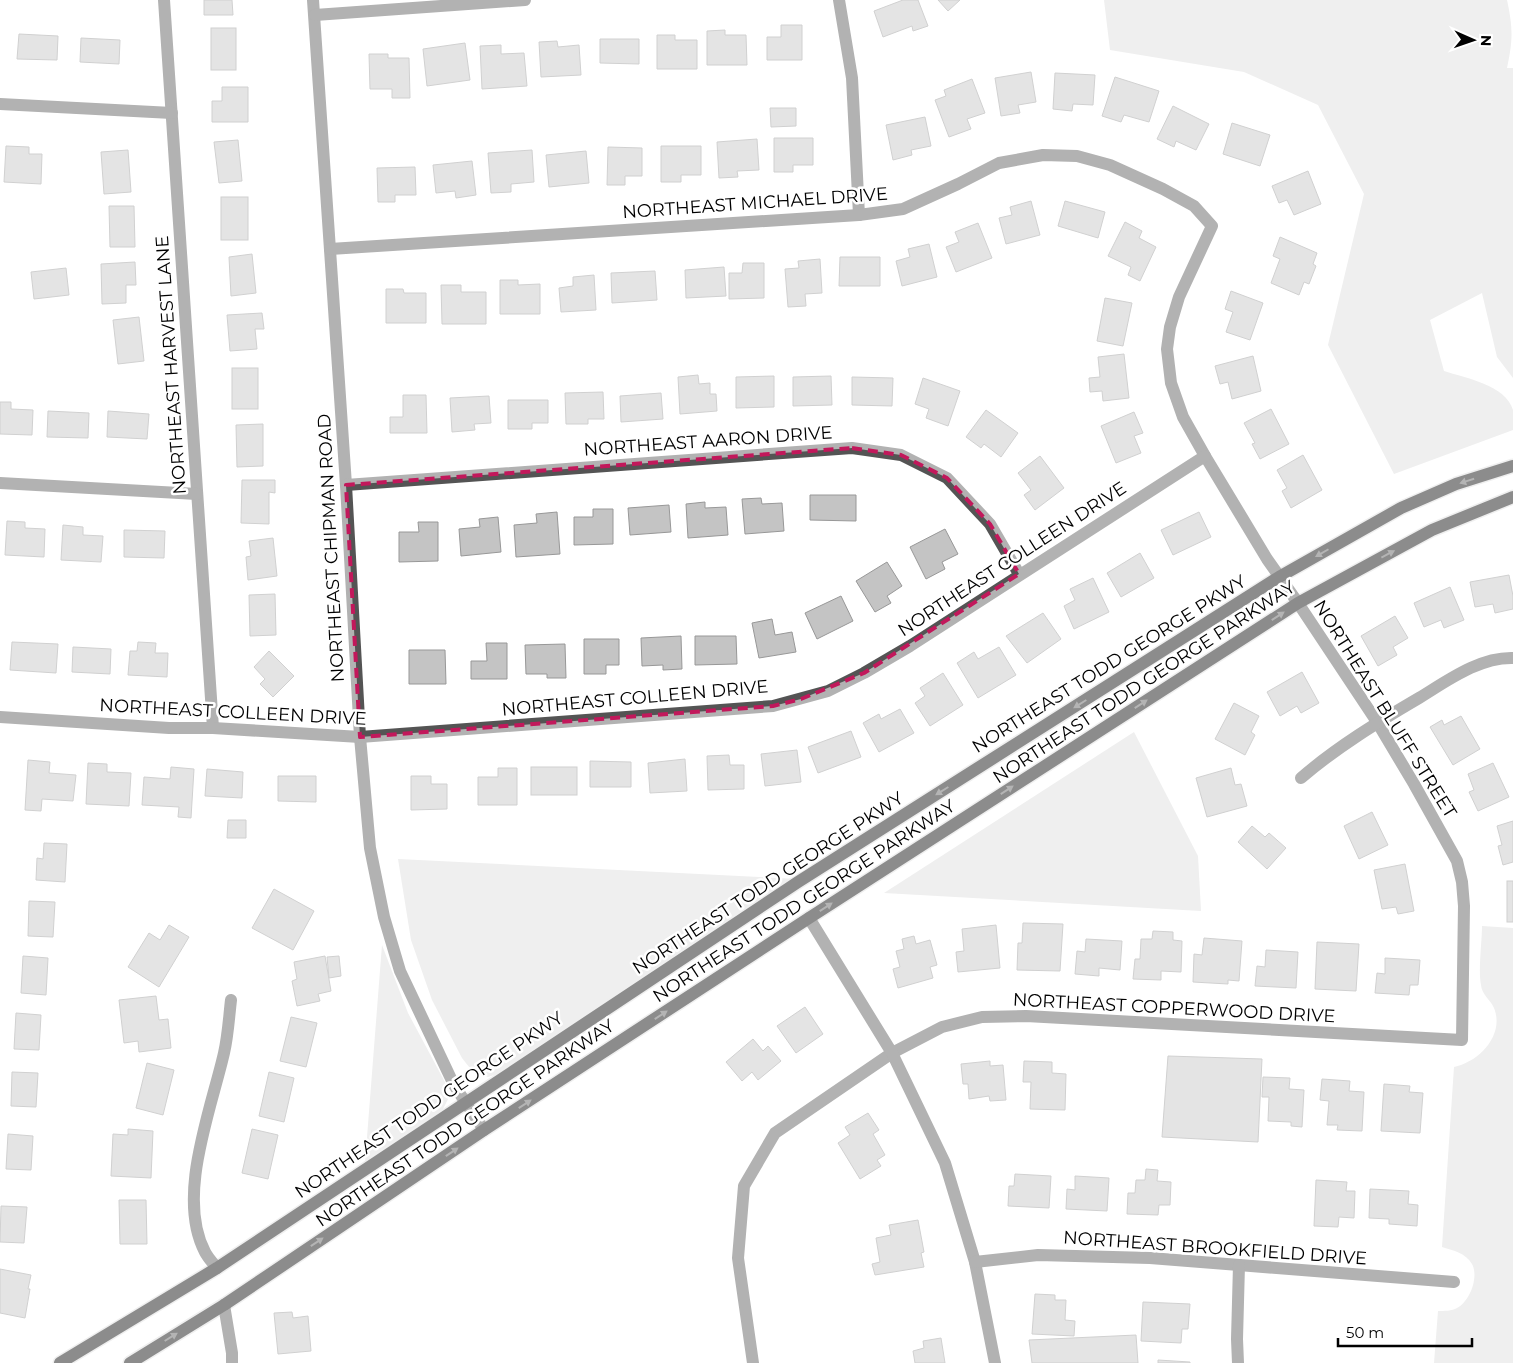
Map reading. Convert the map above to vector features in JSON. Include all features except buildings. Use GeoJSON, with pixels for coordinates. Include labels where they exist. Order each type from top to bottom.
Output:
{"type":"FeatureCollection","features":[{"type":"Feature","properties":{"kind":"main road","name":"NORTHEAST TODD GEORGE PKWY"},"geometry":{"type":"LineString","coordinates":[[60,1363],[217,1268],[798,882],[1279,577],[1402,508],[1456,484],[1513,466]]}},
{"type":"Feature","properties":{"kind":"main road","name":"NORTHEAST TODD GEORGE PARKWAY"},"geometry":{"type":"LineString","coordinates":[[130,1363],[224,1304],[484,1130],[809,918],[1298,602],[1432,530],[1513,497]]}},
{"type":"Feature","properties":{"kind":"street","name":"NORTHEAST HARVEST LANE"},"geometry":{"type":"LineString","coordinates":[[164,0],[213,728]]}},
{"type":"Feature","properties":{"kind":"street","name":"NORTHEAST CHIPMAN ROAD"},"geometry":{"type":"LineString","coordinates":[[313,0],[346,485],[360,737],[370,848],[400,971],[454,1085],[484,1130]]}},
{"type":"Feature","properties":{"kind":"street"},"geometry":{"type":"LineString","coordinates":[[314,15],[525,0]]}},
{"type":"Feature","properties":{"kind":"street"},"geometry":{"type":"LineString","coordinates":[[839,0],[852,78],[859,215]]}},
{"type":"Feature","properties":{"kind":"street"},"geometry":{"type":"LineString","coordinates":[[0,104],[172,113]]}},
{"type":"Feature","properties":{"kind":"street","name":"NORTHEAST MICHAEL DRIVE"},"geometry":{"type":"LineString","coordinates":[[330,249],[859,215],[903,208],[958,184],[999,163],[1043,156],[1077,156],[1110,165],[1163,189],[1194,206],[1212,226]]}},
{"type":"Feature","properties":{"kind":"street","name":"NORTHEAST BLUFF STREET"},"geometry":{"type":"LineString","coordinates":[[1212,226],[1179,296],[1170,326],[1167,349],[1171,383],[1183,417],[1205,456],[1279,577],[1298,602],[1377,722],[1457,861],[1462,882],[1464,906],[1462,1040]]}},
{"type":"Feature","properties":{"kind":"street","name":"NORTHEAST AARON DRIVE"},"geometry":{"type":"LineString","coordinates":[[346,485],[852,448],[901,455],[947,478],[990,524],[1019,574]]}},
{"type":"Feature","properties":{"kind":"street","name":"NORTHEAST COLLEEN DRIVE"},"geometry":{"type":"LineString","coordinates":[[0,717],[169,728],[213,728],[360,737],[773,706],[828,690],[864,673],[1205,456]]}},
{"type":"Feature","properties":{"kind":"street"},"geometry":{"type":"LineString","coordinates":[[0,483],[198,494]]}},
{"type":"Feature","properties":{"kind":"street"},"geometry":{"type":"LineString","coordinates":[[1302,778],[1322,760],[1377,722],[1467,669],[1504,658],[1513,658]]}},
{"type":"Feature","properties":{"kind":"street"},"geometry":{"type":"LineString","coordinates":[[809,918],[892,1053],[945,1163],[974,1262],[995,1363]]}},
{"type":"Feature","properties":{"kind":"street"},"geometry":{"type":"LineString","coordinates":[[217,1268],[205,1252],[197,1230],[193,1181],[224,1050],[231,1000]]}},
{"type":"Feature","properties":{"kind":"street","name":"NORTHEAST COPPERWOOD DRIVE"},"geometry":{"type":"LineString","coordinates":[[753,1363],[738,1258],[744,1186],[775,1133],[892,1053],[942,1027],[982,1017],[1026,1016],[1462,1040]]}},
{"type":"Feature","properties":{"kind":"street","name":"NORTHEAST BROOKFIELD DRIVE"},"geometry":{"type":"LineString","coordinates":[[974,1262],[1038,1255],[1150,1258],[1454,1282]]}},
{"type":"Feature","properties":{"kind":"street"},"geometry":{"type":"LineString","coordinates":[[1238,1363],[1239,1265]]}},
{"type":"Feature","properties":{"kind":"street"},"geometry":{"type":"LineString","coordinates":[[224,1304],[232,1363]]}},
{"type":"Feature","properties":{"kind":"highlighted area"},"geometry":{"type":"Polygon","coordinates":[[[852,448],[901,455],[947,478],[990,524],[1019,574],[864,673],[801,699],[773,706],[360,737],[346,485],[852,448]]]}},
{"type":"Feature","properties":{"kind":"shaded area"},"geometry":{"type":"Polygon","coordinates":[[[1104,0],[1507,0],[1512,34],[1507,68],[1513,68],[1513,378],[1497,357],[1482,293],[1430,320],[1444,371],[1484,384],[1502,394],[1509,401],[1513,410],[1513,430],[1394,474],[1328,345],[1364,194],[1318,105],[1244,72],[1110,50],[1104,0]]]}},
{"type":"Feature","properties":{"kind":"shaded area"},"geometry":{"type":"Polygon","coordinates":[[[1134,732],[1198,856],[1201,911],[884,893],[1134,732]]]}},
{"type":"Feature","properties":{"kind":"shaded area"},"geometry":{"type":"Polygon","coordinates":[[[398,859],[798,879],[504,1072],[488,1077],[473,1072],[462,1058],[432,1000],[411,940],[398,859]]]}},
{"type":"Feature","properties":{"kind":"shaded area"},"geometry":{"type":"Polygon","coordinates":[[[1482,926],[1513,928],[1513,1363],[1434,1363],[1438,1311],[1453,1310],[1462,1305],[1474,1282],[1474,1269],[1469,1260],[1458,1252],[1442,1247],[1454,1067],[1481,1053],[1488,1046],[1496,1028],[1494,1008],[1483,992],[1480,979],[1482,926]]]}},
{"type":"Feature","properties":{"kind":"shaded area"},"geometry":{"type":"Polygon","coordinates":[[[382,945],[408,1013],[446,1084],[449,1097],[442,1111],[365,1163],[382,945]]]}}]}
